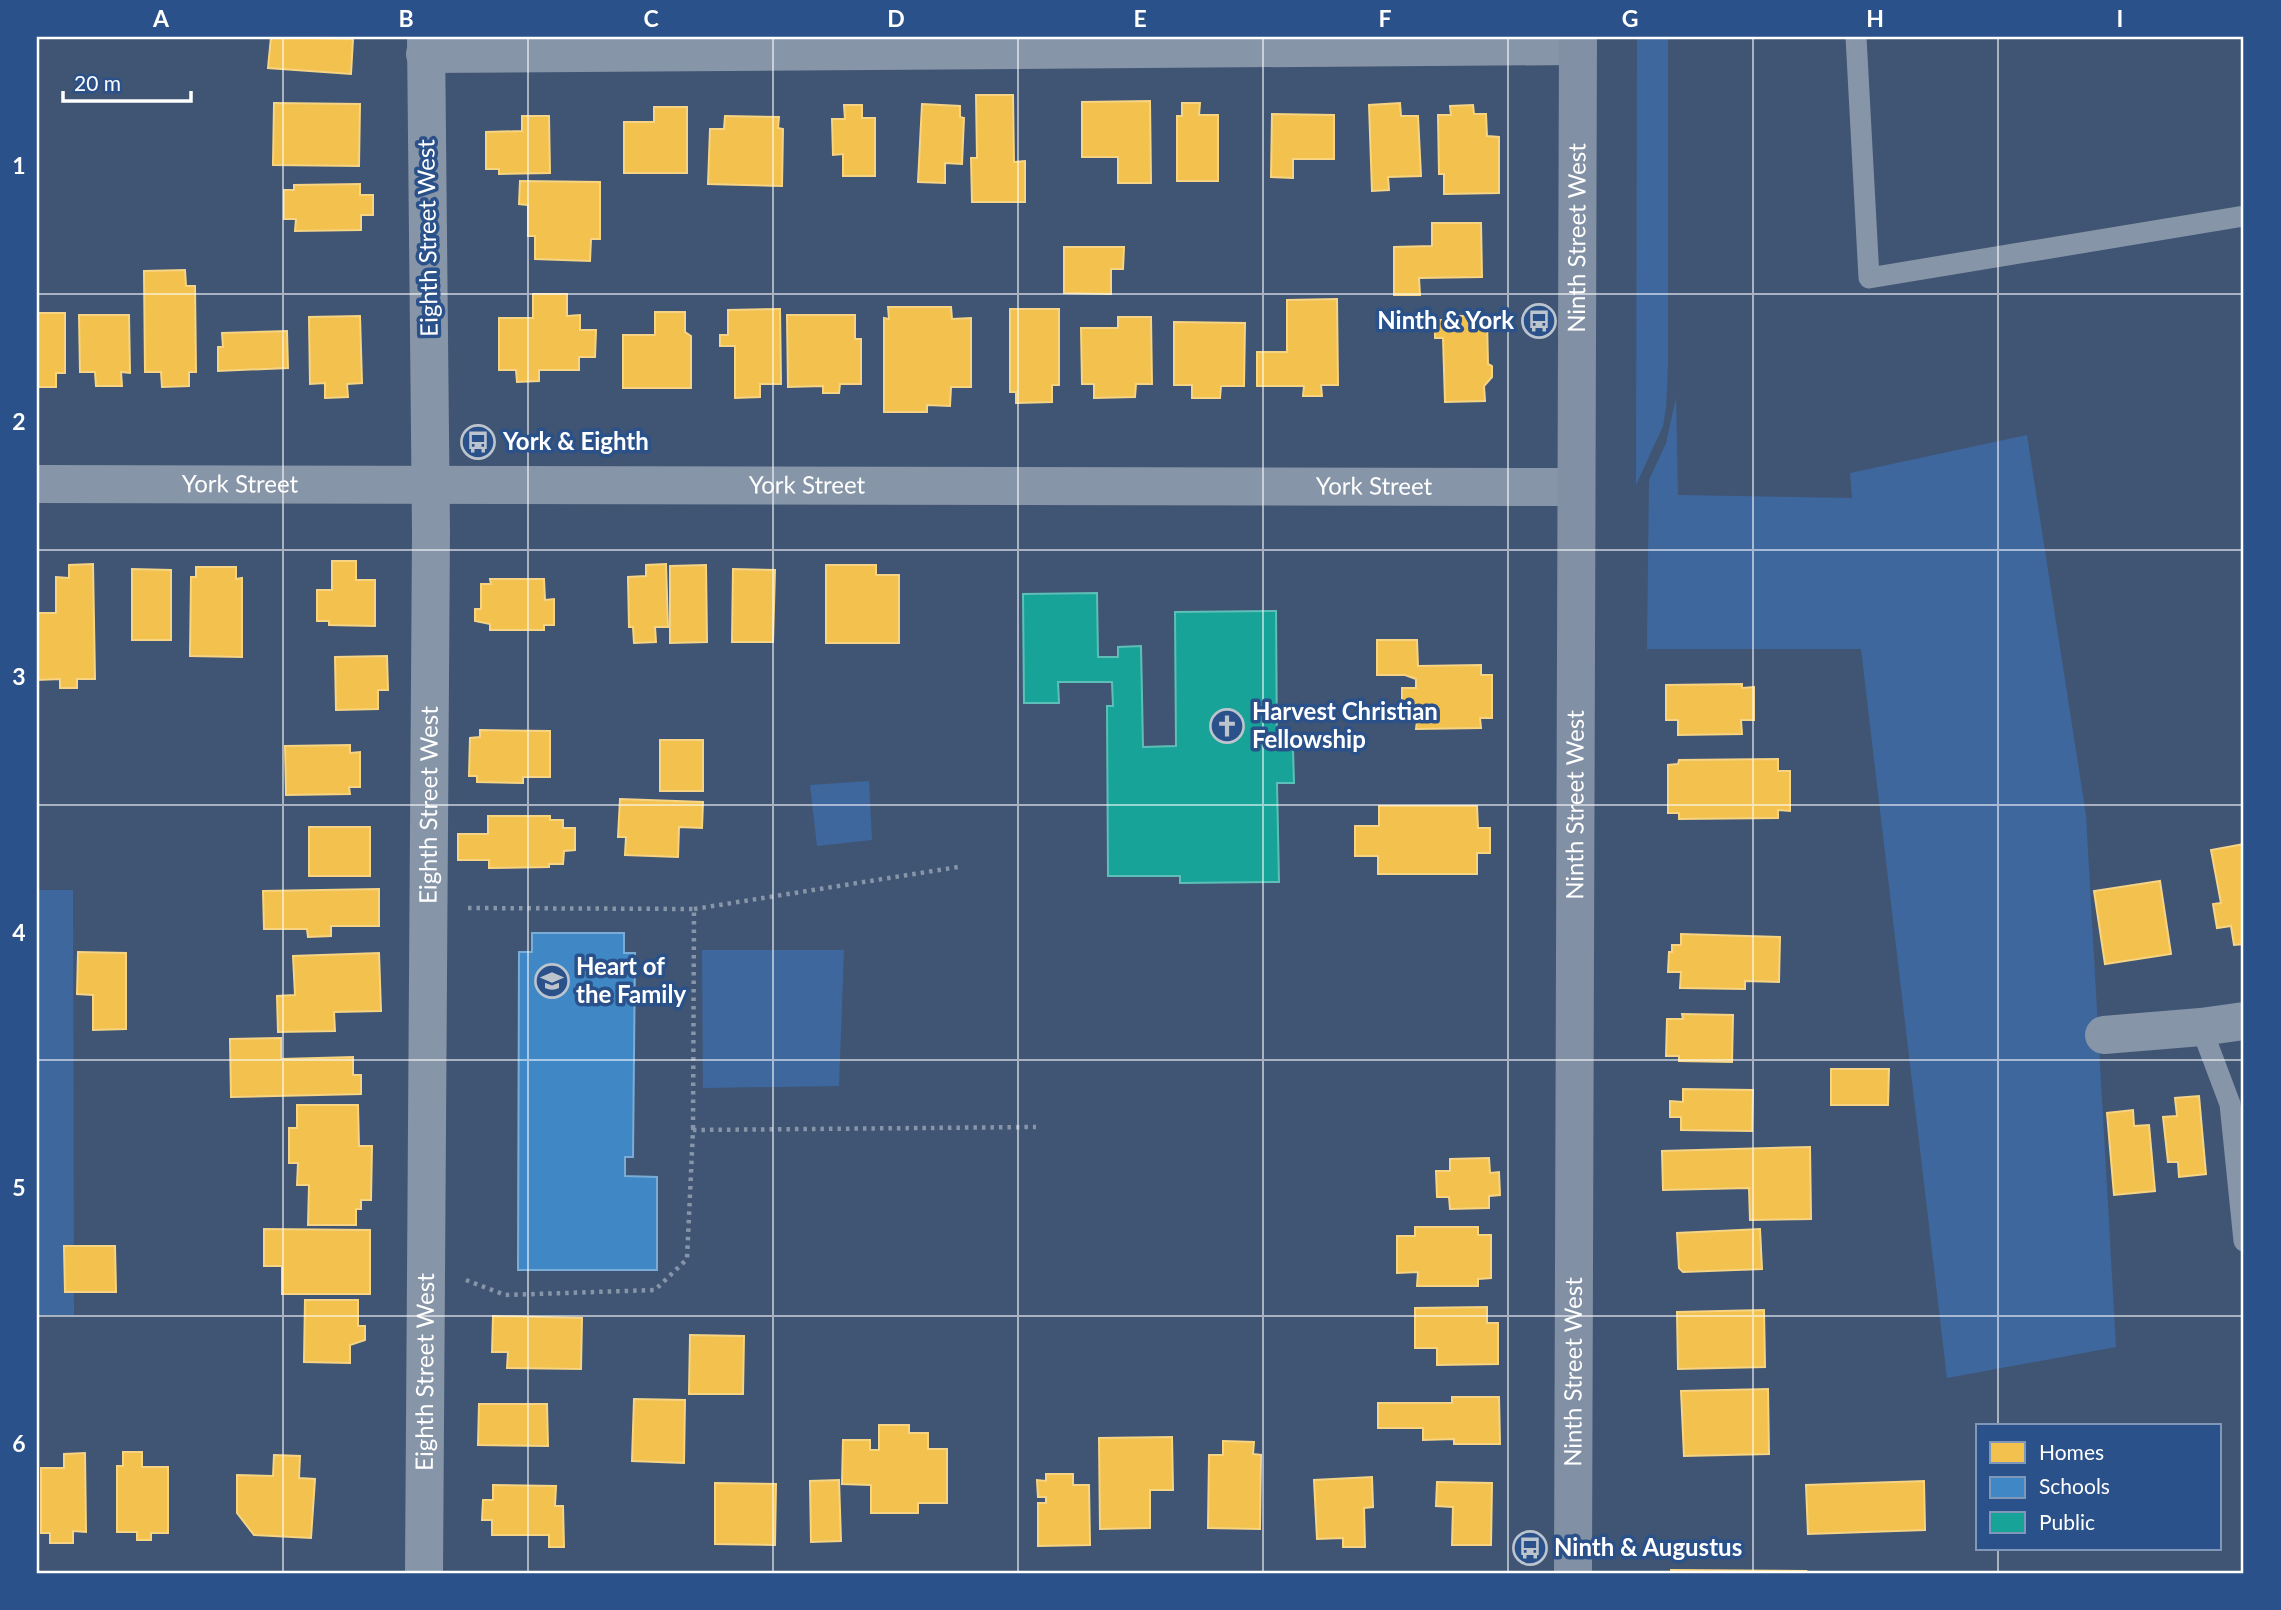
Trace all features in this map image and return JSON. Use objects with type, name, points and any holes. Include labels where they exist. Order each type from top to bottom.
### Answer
[{"type":"main road","name":"Ninth Street West","points":[[1573,1573],[1578,41]]},
{"type":"street","points":[[426,46],[1578,41]]},
{"type":"street","name":"Eighth Street West","points":[[424,1573],[430,486],[426,46]]},
{"type":"street","name":"York Street","points":[[37,484],[1576,487]]},
{"type":"street","points":[[2104,1035],[2244,1021]]},
{"type":"lane","points":[[1856,37],[1869,278],[2244,216]]},
{"type":"lane","points":[[2201,1027],[2230,1104],[2244,1241]]},
{"type":"path","points":[[428,908],[694,909],[958,867]]},
{"type":"path","points":[[426,1276],[449,1273],[506,1295],[655,1290],[687,1259],[692,1130],[694,909]]},
{"type":"path","points":[[692,1130],[1036,1127]]},
{"type":"shaded area","points":[[1637,37],[1668,37],[1668,365],[1663,426],[1636,485]]},
{"type":"shaded area","points":[[1676,398],[1678,495],[1852,498],[1850,473],[2027,435],[2086,815],[2116,1347],[1947,1378],[1861,649],[1647,649],[1649,480],[1666,443]]},
{"type":"shaded area","points":[[869,781],[872,840],[817,846],[810,785]]},
{"type":"shaded area","points":[[37,890],[73,890],[74,1315],[37,1315]]},
{"type":"shaded area","points":[[702,950],[844,950],[839,1086],[703,1088]]},
{"type":"building: Homes","points":[[271,37],[353,39],[351,74],[268,68]]},
{"type":"building: Homes","points":[[976,95],[1013,95],[1014,162],[1025,161],[1025,202],[972,202],[971,158],[977,158]]},
{"type":"building: Homes","points":[[1150,101],[1151,183],[1118,183],[1118,157],[1082,157],[1082,102]]},
{"type":"building: Homes","points":[[274,103],[360,104],[359,166],[273,165]]},
{"type":"building: Homes","points":[[1182,103],[1200,103],[1199,115],[1218,115],[1218,181],[1177,181],[1177,116],[1182,116]]},
{"type":"building: Homes","points":[[1400,103],[1401,116],[1418,116],[1421,176],[1388,177],[1389,190],[1372,191],[1369,105]]},
{"type":"building: Homes","points":[[922,104],[960,106],[960,117],[964,118],[962,164],[945,163],[945,183],[918,182]]},
{"type":"building: Homes","points":[[844,105],[862,105],[862,118],[875,118],[875,176],[843,176],[843,154],[833,155],[832,119],[845,119]]},
{"type":"building: Homes","points":[[1473,105],[1474,114],[1486,114],[1487,136],[1499,137],[1499,193],[1444,194],[1444,174],[1439,174],[1438,115],[1451,115],[1450,106]]},
{"type":"building: Homes","points":[[654,107],[687,107],[687,173],[624,173],[624,122],[654,122]]},
{"type":"building: Homes","points":[[1272,114],[1334,115],[1334,159],[1293,159],[1293,178],[1271,177]]},
{"type":"building: Homes","points":[[522,116],[549,116],[550,173],[499,174],[499,169],[486,169],[486,132],[522,131]]},
{"type":"building: Homes","points":[[725,116],[779,117],[778,128],[783,129],[782,186],[708,184],[710,129],[724,129]]},
{"type":"building: Homes","points":[[520,181],[600,182],[600,239],[591,239],[590,261],[535,259],[535,236],[528,236],[528,205],[519,204]]},
{"type":"building: Homes","points":[[360,184],[360,195],[373,195],[373,215],[361,215],[361,230],[295,231],[296,219],[284,219],[284,190],[294,190],[294,185]]},
{"type":"building: Homes","points":[[1432,223],[1481,223],[1482,277],[1419,278],[1420,295],[1394,295],[1394,247],[1432,246]]},
{"type":"building: Homes","points":[[1064,247],[1124,247],[1123,269],[1111,269],[1111,294],[1064,293]]},
{"type":"building: Homes","points":[[185,270],[186,286],[195,286],[196,372],[189,372],[189,386],[162,387],[161,372],[145,372],[144,271]]},
{"type":"building: Homes","points":[[533,294],[567,294],[567,316],[580,315],[580,330],[596,330],[595,357],[579,357],[579,370],[539,370],[539,381],[517,382],[516,370],[499,370],[499,318],[533,318]]},
{"type":"building: Homes","points":[[1337,299],[1338,385],[1321,385],[1322,396],[1303,396],[1304,386],[1257,386],[1257,352],[1287,352],[1287,300]]},
{"type":"building: Homes","points":[[888,307],[951,307],[952,319],[971,318],[971,387],[951,387],[950,406],[927,405],[927,412],[884,412],[884,318],[889,319]]},
{"type":"building: Homes","points":[[780,309],[781,384],[760,384],[760,397],[735,398],[735,346],[720,346],[720,335],[728,335],[728,310]]},
{"type":"building: Homes","points":[[1010,309],[1059,309],[1059,385],[1052,385],[1052,402],[1016,403],[1016,392],[1010,392]]},
{"type":"building: Homes","points":[[655,312],[685,312],[685,332],[691,336],[691,388],[623,388],[623,335],[655,335]]},
{"type":"building: Homes","points":[[37,313],[65,313],[65,373],[56,373],[56,387],[37,387]]},
{"type":"building: Homes","points":[[79,315],[129,315],[130,373],[121,372],[122,386],[96,386],[95,372],[80,372]]},
{"type":"building: Homes","points":[[787,315],[855,315],[855,339],[861,339],[861,384],[840,384],[839,393],[823,393],[823,386],[788,387]]},
{"type":"building: Homes","points":[[1453,315],[1487,319],[1488,364],[1492,366],[1492,377],[1484,386],[1485,401],[1445,402],[1443,338],[1435,338],[1435,320],[1448,320]]},
{"type":"building: Homes","points":[[360,316],[362,383],[347,384],[348,397],[325,398],[325,383],[310,384],[309,317]]},
{"type":"building: Homes","points":[[1118,317],[1151,317],[1152,384],[1136,384],[1135,397],[1094,398],[1094,384],[1082,384],[1081,328],[1118,328]]},
{"type":"building: Homes","points":[[1174,322],[1245,323],[1244,386],[1221,386],[1220,398],[1192,398],[1192,385],[1174,385]]},
{"type":"building: Homes","points":[[287,331],[288,368],[218,371],[218,347],[223,347],[222,333]]},
{"type":"building: Homes","points":[[332,561],[356,561],[356,580],[375,580],[375,626],[329,625],[329,621],[317,621],[317,590],[332,590]]},
{"type":"building: Homes","points":[[93,564],[95,679],[77,679],[77,688],[60,688],[60,679],[37,680],[37,613],[56,613],[56,577],[69,578],[69,565]]},
{"type":"building: Homes","points":[[666,564],[668,627],[655,627],[656,642],[634,643],[633,627],[629,627],[628,577],[646,576],[646,565]]},
{"type":"building: Homes","points":[[706,565],[707,642],[670,643],[670,566]]},
{"type":"building: Homes","points":[[826,565],[876,565],[876,575],[899,575],[899,643],[826,643]]},
{"type":"building: Homes","points":[[196,567],[236,567],[236,579],[242,578],[242,657],[190,656],[191,577],[196,577]]},
{"type":"building: Homes","points":[[132,569],[171,570],[171,640],[132,640]]},
{"type":"building: Homes","points":[[733,569],[775,570],[773,642],[732,642]]},
{"type":"building: Homes","points":[[490,579],[544,579],[545,600],[554,599],[554,625],[544,625],[544,630],[490,630],[490,624],[475,621],[475,609],[481,609],[481,584],[491,584]]},
{"type":"building: Homes","points":[[1377,640],[1417,640],[1418,666],[1481,665],[1481,675],[1492,675],[1492,718],[1480,718],[1481,728],[1416,729],[1417,721],[1402,721],[1402,688],[1416,688],[1416,679],[1405,675],[1377,675]]},
{"type":"building: Homes","points":[[387,656],[388,690],[378,690],[378,709],[336,710],[335,657]]},
{"type":"building: Homes","points":[[1742,684],[1742,688],[1754,687],[1754,720],[1741,720],[1742,734],[1678,735],[1678,720],[1666,720],[1666,685]]},
{"type":"building: Homes","points":[[480,730],[550,731],[550,777],[523,777],[523,783],[477,782],[477,776],[469,776],[470,738],[480,737]]},
{"type":"building: Homes","points":[[660,740],[703,740],[703,791],[660,791]]},
{"type":"building: Homes","points":[[350,745],[350,753],[360,752],[360,787],[349,787],[350,794],[286,795],[285,746]]},
{"type":"building: Homes","points":[[1778,759],[1778,771],[1790,771],[1790,811],[1778,810],[1778,818],[1679,819],[1679,813],[1668,813],[1668,765],[1678,764],[1679,760]]},
{"type":"building: Homes","points":[[620,799],[703,802],[702,828],[679,827],[678,857],[625,855],[626,837],[618,837]]},
{"type":"building: Homes","points":[[1379,806],[1477,806],[1478,828],[1490,828],[1490,853],[1477,853],[1477,874],[1378,874],[1378,856],[1355,856],[1355,826],[1379,826]]},
{"type":"building: Homes","points":[[488,816],[550,816],[550,820],[563,820],[563,828],[575,828],[575,850],[564,851],[563,864],[549,864],[549,867],[489,868],[489,860],[458,860],[458,834],[488,834]]},
{"type":"building: Homes","points":[[309,827],[370,827],[370,876],[309,876]]},
{"type":"building: Homes","points":[[2244,844],[2244,944],[2234,945],[2231,926],[2217,928],[2213,904],[2221,903],[2211,850]]},
{"type":"building: Homes","points":[[2160,881],[2171,954],[2105,964],[2094,891]]},
{"type":"building: Homes","points":[[379,889],[379,926],[331,926],[331,936],[308,937],[307,929],[264,929],[263,891]]},
{"type":"building: Homes","points":[[1681,934],[1780,937],[1779,982],[1745,981],[1745,989],[1680,988],[1681,972],[1668,972],[1669,952],[1672,952],[1672,945],[1681,945]]},
{"type":"building: Homes","points":[[78,952],[126,953],[126,1029],[93,1030],[93,995],[77,994]]},
{"type":"building: Homes","points":[[379,953],[381,1011],[334,1012],[335,1031],[278,1032],[277,996],[295,995],[293,956]]},
{"type":"building: Homes","points":[[1682,1014],[1733,1015],[1732,1062],[1679,1061],[1679,1056],[1666,1056],[1667,1019],[1683,1019]]},
{"type":"building: Homes","points":[[281,1038],[281,1059],[353,1057],[353,1075],[361,1075],[361,1094],[231,1097],[230,1039]]},
{"type":"building: Homes","points":[[1831,1069],[1889,1069],[1888,1105],[1831,1105]]},
{"type":"building: Homes","points":[[1683,1089],[1753,1090],[1752,1131],[1681,1130],[1681,1117],[1670,1117],[1670,1101],[1683,1102]]},
{"type":"building: Homes","points":[[2199,1096],[2206,1174],[2179,1177],[2178,1162],[2168,1162],[2163,1117],[2177,1116],[2175,1098]]},
{"type":"building: Homes","points":[[297,1105],[358,1105],[359,1146],[372,1146],[371,1200],[361,1200],[361,1209],[356,1209],[356,1225],[308,1225],[309,1185],[297,1185],[298,1163],[289,1163],[289,1128],[297,1128]]},
{"type":"building: Homes","points":[[2133,1110],[2134,1126],[2149,1125],[2155,1191],[2114,1195],[2107,1113]]},
{"type":"building: Homes","points":[[1810,1147],[1811,1219],[1750,1220],[1749,1188],[1663,1190],[1662,1151]]},
{"type":"building: Homes","points":[[1489,1158],[1490,1173],[1499,1172],[1500,1195],[1489,1196],[1489,1208],[1450,1209],[1449,1197],[1437,1197],[1436,1171],[1450,1171],[1450,1159]]},
{"type":"building: Homes","points":[[1415,1227],[1478,1227],[1478,1235],[1491,1235],[1491,1278],[1478,1279],[1478,1286],[1417,1286],[1418,1272],[1397,1273],[1397,1236],[1415,1236]]},
{"type":"building: Homes","points":[[264,1229],[370,1230],[370,1294],[282,1294],[282,1266],[264,1266]]},
{"type":"building: Homes","points":[[1760,1229],[1762,1269],[1683,1272],[1679,1268],[1677,1233]]},
{"type":"building: Homes","points":[[64,1246],[115,1246],[116,1292],[65,1292]]},
{"type":"building: Homes","points":[[305,1300],[358,1300],[358,1326],[365,1326],[365,1340],[350,1345],[350,1363],[304,1362]]},
{"type":"building: Homes","points":[[1487,1307],[1487,1323],[1498,1323],[1498,1364],[1437,1365],[1437,1348],[1415,1348],[1415,1308]]},
{"type":"building: Homes","points":[[1764,1310],[1765,1367],[1678,1369],[1677,1312]]},
{"type":"building: Homes","points":[[493,1316],[582,1318],[581,1369],[507,1368],[508,1352],[492,1352]]},
{"type":"building: Homes","points":[[690,1335],[744,1336],[743,1394],[689,1394]]},
{"type":"building: Homes","points":[[1768,1389],[1769,1454],[1684,1456],[1681,1391]]},
{"type":"building: Homes","points":[[1452,1397],[1499,1397],[1500,1444],[1454,1444],[1454,1439],[1423,1440],[1423,1428],[1378,1428],[1378,1403],[1452,1403]]},
{"type":"building: Homes","points":[[634,1399],[685,1400],[684,1463],[632,1461]]},
{"type":"building: Homes","points":[[479,1404],[547,1404],[548,1446],[478,1445]]},
{"type":"building: Homes","points":[[879,1425],[909,1425],[909,1433],[928,1433],[928,1449],[947,1449],[947,1503],[918,1503],[918,1513],[871,1513],[871,1485],[842,1484],[843,1440],[870,1440],[870,1450],[879,1450]]},
{"type":"building: Homes","points":[[1172,1437],[1173,1490],[1150,1490],[1150,1528],[1100,1529],[1099,1438]]},
{"type":"building: Homes","points":[[1223,1441],[1254,1442],[1253,1454],[1261,1455],[1260,1529],[1208,1528],[1209,1455],[1223,1455]]},
{"type":"building: Homes","points":[[123,1452],[142,1452],[142,1467],[168,1467],[168,1533],[151,1533],[151,1540],[137,1540],[137,1532],[117,1532],[117,1466],[123,1466]]},
{"type":"building: Homes","points":[[85,1453],[86,1532],[73,1531],[73,1543],[50,1543],[50,1533],[41,1533],[41,1468],[64,1468],[64,1454]]},
{"type":"building: Homes","points":[[274,1455],[300,1456],[299,1478],[315,1479],[311,1538],[254,1535],[237,1513],[237,1475],[273,1476]]},
{"type":"building: Homes","points":[[1046,1474],[1073,1474],[1073,1485],[1089,1485],[1090,1545],[1038,1546],[1038,1503],[1046,1503],[1046,1497],[1038,1497],[1037,1480],[1046,1481]]},
{"type":"building: Homes","points":[[1372,1477],[1373,1507],[1364,1508],[1365,1547],[1343,1547],[1343,1538],[1317,1539],[1314,1480]]},
{"type":"building: Homes","points":[[839,1480],[841,1541],[811,1542],[810,1481]]},
{"type":"building: Homes","points":[[1924,1481],[1925,1530],[1808,1534],[1806,1485]]},
{"type":"building: Homes","points":[[1437,1482],[1492,1483],[1491,1545],[1452,1545],[1453,1507],[1436,1506]]},
{"type":"building: Homes","points":[[715,1483],[776,1484],[775,1545],[715,1544]]},
{"type":"building: Homes","points":[[493,1485],[556,1486],[555,1506],[563,1506],[564,1547],[549,1547],[549,1535],[492,1535],[492,1520],[482,1520],[483,1500],[493,1500]]},
{"type":"building: Homes","points":[[1671,1570],[1806,1571],[1671,1573]]},
{"type":"building: Schools","points":[[532,933],[624,933],[624,953],[635,953],[633,1157],[625,1157],[625,1176],[657,1177],[657,1270],[518,1270],[519,952],[532,952]]},
{"type":"building: Public","name":"Harvest Christian Fellowship","points":[[1097,593],[1098,657],[1118,657],[1118,647],[1141,646],[1143,747],[1176,746],[1175,612],[1276,611],[1277,749],[1293,749],[1294,783],[1277,783],[1279,882],[1180,883],[1180,876],[1108,876],[1107,706],[1113,706],[1112,682],[1058,682],[1059,703],[1024,703],[1023,594]]},
{"type":"place","name":"Ninth & York","points":[[1539,321]]},
{"type":"place","name":"York & Eighth","points":[[478,442]]},
{"type":"place","name":"Harvest Christian Fellowship","points":[[1227,726]]},
{"type":"place","name":"Heart of the Family","points":[[552,981]]},
{"type":"place","name":"Ninth & Augustus","points":[[1530,1548]]}]
